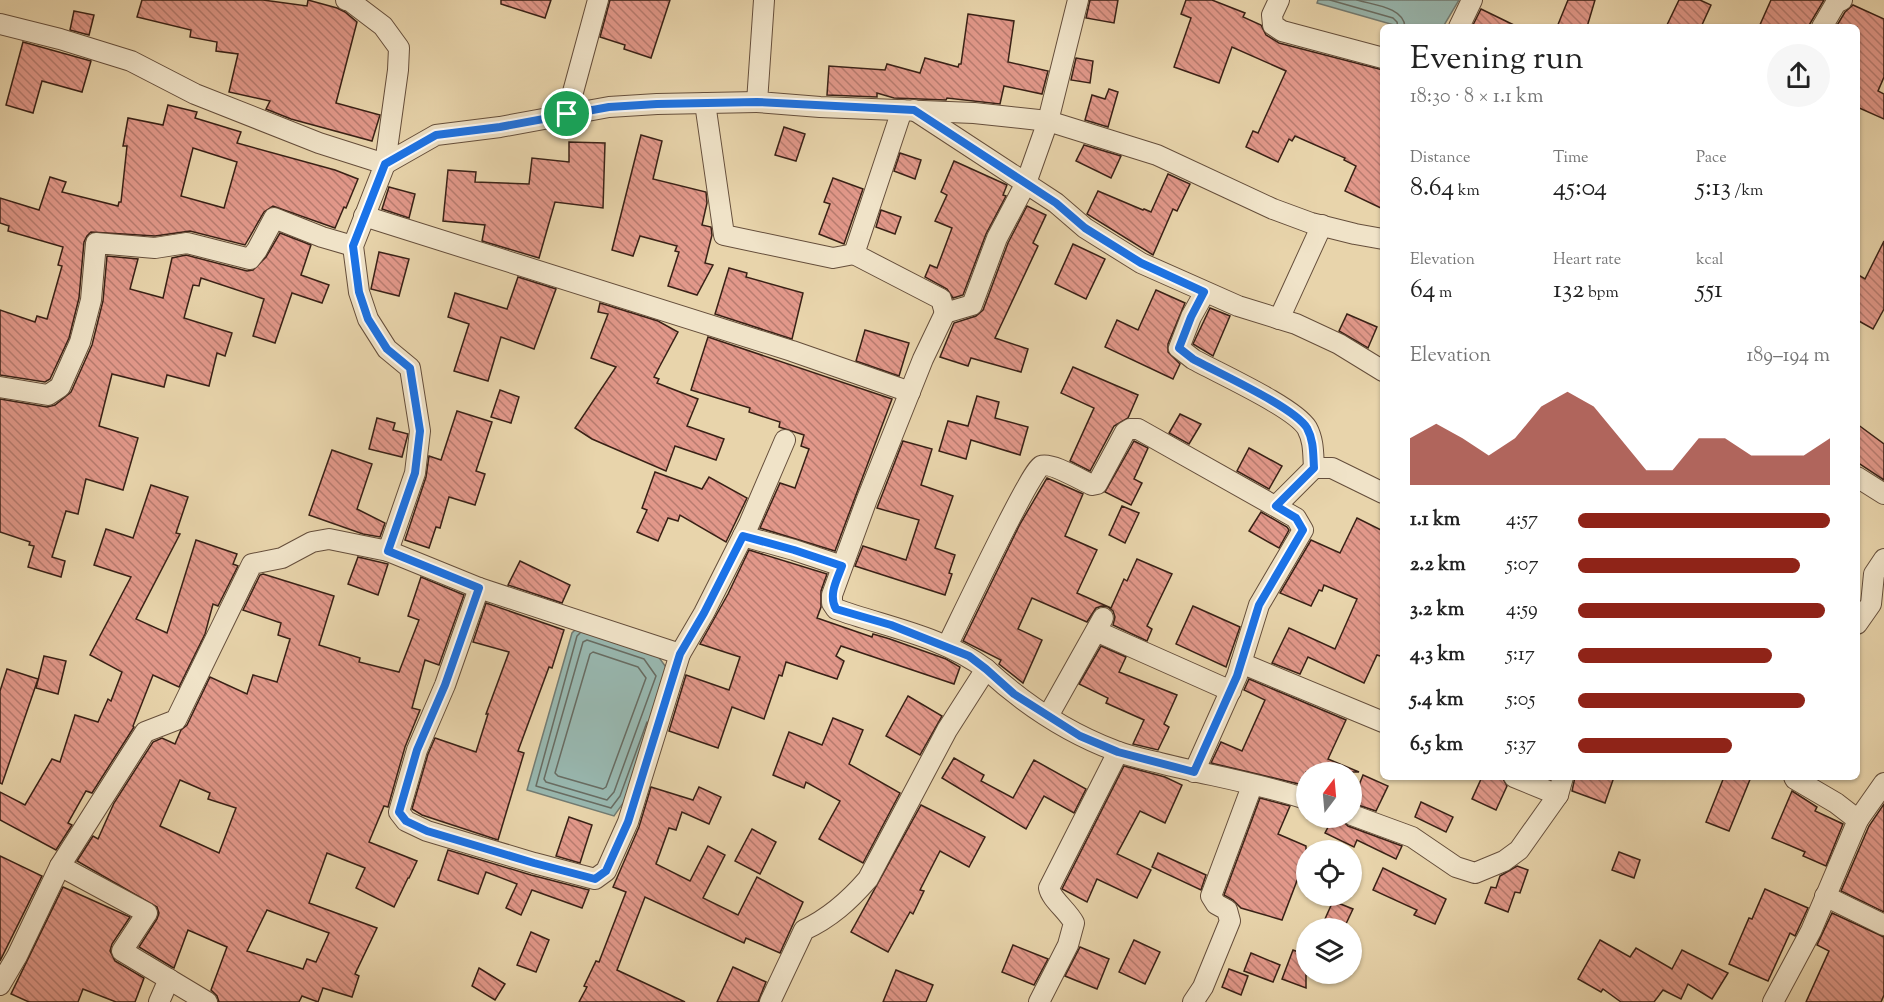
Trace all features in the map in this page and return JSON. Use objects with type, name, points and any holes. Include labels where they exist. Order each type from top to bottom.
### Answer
[{"type":"street","points":[[346,0],[383,26],[399,48],[385,164],[353,246],[359,292],[368,319],[387,349],[410,368],[420,431],[415,473],[388,551]]},
{"type":"street","points":[[567,114],[598,0]]},
{"type":"street","points":[[757,102],[764,0]]},
{"type":"street","points":[[945,313],[972,305],[997,238],[1026,183],[1048,121],[1078,0]]},
{"type":"street","points":[[1279,0],[1272,15],[1273,25],[1282,31],[1380,57]]},
{"type":"street","points":[[1460,24],[1472,0]]},
{"type":"street","points":[[1824,24],[1836,3],[1842,0]]},
{"type":"street","points":[[0,24],[60,39],[131,61],[195,94],[319,143],[385,164],[436,135],[500,127],[609,107],[757,102],[974,113],[1048,121],[1157,155],[1273,209],[1322,225],[1380,238]]},
{"type":"street","points":[[705,103],[724,235],[833,258],[854,254],[941,299],[945,313],[923,359],[842,566],[832,595],[832,603],[836,609],[891,625],[969,656],[1014,694],[1048,716],[1080,736],[1118,752],[1296,796]]},
{"type":"street","points":[[908,110],[1026,183],[1056,203],[1085,228],[1141,263],[1238,306],[1296,324],[1339,344],[1380,369]]},
{"type":"street","points":[[854,254],[908,110]]},
{"type":"street","points":[[364,216],[792,351],[910,392]]},
{"type":"street","points":[[0,387],[48,394],[60,387],[80,342],[91,300],[96,243],[155,248],[187,243],[250,259],[274,218],[322,237],[353,246]]},
{"type":"street","points":[[1279,319],[1322,225]]},
{"type":"street","points":[[1204,292],[1179,348],[1193,359],[1288,410],[1306,426],[1313,442],[1314,468]]},
{"type":"street","points":[[947,646],[1038,467],[1044,465],[1054,467],[1092,485],[1097,484],[1125,432],[1138,429],[1296,518],[1303,530],[1259,605],[1231,691],[1194,772]]},
{"type":"street","points":[[479,588],[445,685],[417,750],[399,812],[406,821],[427,831],[595,879],[602,875],[613,860],[628,822],[680,654],[704,613],[743,536],[785,440]]},
{"type":"street","points":[[1276,506],[1314,468],[1332,468],[1380,492]]},
{"type":"street","points":[[1860,479],[1884,494]]},
{"type":"street","points":[[743,536],[842,566]]},
{"type":"street","points":[[0,985],[17,956],[60,866],[145,732],[176,720],[252,564],[282,558],[312,542],[329,540],[388,551],[479,588],[680,654]]},
{"type":"street","points":[[1860,620],[1871,603],[1874,574],[1884,559]]},
{"type":"street","points":[[1048,716],[1099,624],[1231,691]]},
{"type":"street","points":[[1241,663],[1380,721]]},
{"type":"street","points":[[770,1002],[804,930],[824,921],[849,900],[868,879],[947,730],[986,669]]},
{"type":"street","points":[[1039,1002],[1068,945],[1074,923],[1064,908],[1050,895],[1049,888],[1118,752]]},
{"type":"street","points":[[1362,819],[1412,837],[1456,867],[1475,873],[1504,861],[1519,850],[1560,786],[1529,780]]},
{"type":"street","points":[[1797,780],[1836,803],[1858,820]]},
{"type":"street","points":[[1773,1002],[1811,931],[1858,820],[1884,783]]},
{"type":"street","points":[[1193,1002],[1203,987],[1230,921],[1227,910],[1216,904],[1211,896],[1252,786]]},
{"type":"street","points":[[60,866],[147,913],[122,951],[207,1002]]},
{"type":"street","points":[[1825,896],[1884,925]]},
{"type":"street","points":[[159,1002],[169,979]]},
{"type":"water","points":[[1318,0],[1459,0],[1445,24],[1390,24],[1317,3]]},
{"type":"water","points":[[581,624],[652,648],[671,674],[626,799],[614,816],[527,790],[572,633]]},
{"type":"building","points":[[142,0],[263,0],[307,6],[308,0],[345,12],[357,22],[336,103],[380,115],[372,141],[291,119],[266,109],[270,101],[229,92],[238,54],[216,51],[217,42],[190,37],[191,30],[137,17]]},
{"type":"building","points":[[501,0],[551,0],[545,18],[501,4]]},
{"type":"building","points":[[610,0],[670,0],[651,58],[624,49],[625,45],[600,37]]},
{"type":"building","points":[[1090,0],[1118,0],[1114,23],[1086,18]]},
{"type":"building","points":[[1186,0],[1212,0],[1245,13],[1243,17],[1261,25],[1266,35],[1279,43],[1380,69],[1380,208],[1345,191],[1356,166],[1344,160],[1345,158],[1295,136],[1292,141],[1289,139],[1278,162],[1246,147],[1253,131],[1258,133],[1286,71],[1232,47],[1219,83],[1174,67],[1191,18],[1181,14]]},
{"type":"building","points":[[1568,0],[1595,0],[1588,24],[1558,24]]},
{"type":"building","points":[[1679,0],[1700,0],[1711,5],[1702,24],[1667,24]]},
{"type":"building","points":[[1771,0],[1824,0],[1810,24],[1760,24]]},
{"type":"building","points":[[1853,5],[1884,19],[1884,77],[1878,91],[1884,94],[1884,119],[1860,108],[1860,24],[1838,24],[1845,12]]},
{"type":"building","points":[[1481,9],[1512,24],[1474,24]]},
{"type":"building","points":[[74,11],[94,15],[89,35],[70,30]]},
{"type":"building","points":[[968,14],[1014,21],[1008,62],[1048,71],[1042,94],[1004,86],[1000,104],[947,98],[946,100],[894,98],[877,93],[877,97],[827,95],[829,66],[885,70],[887,64],[920,73],[925,58],[958,67],[961,64]]},
{"type":"building","points":[[23,42],[91,61],[82,92],[42,81],[33,113],[6,105]]},
{"type":"building","points":[[1076,58],[1093,61],[1090,83],[1071,80]]},
{"type":"building","points":[[1109,89],[1118,92],[1108,127],[1085,120],[1092,95],[1105,99]]},
{"type":"building","points":[[168,105],[197,112],[195,118],[241,132],[237,143],[335,170],[358,179],[335,228],[273,206],[264,212],[245,245],[190,231],[155,236],[91,232],[84,242],[79,298],[69,338],[50,379],[45,382],[0,375],[0,310],[35,322],[37,316],[47,319],[62,266],[58,265],[63,247],[8,231],[9,226],[0,223],[0,198],[39,210],[50,177],[66,182],[62,192],[118,206],[121,202],[127,146],[123,146],[128,118],[163,125]],"holes":[[[193,148],[237,162],[224,208],[181,196]]]},
{"type":"building","points":[[784,127],[805,134],[796,161],[775,155]]},
{"type":"building","points":[[641,135],[662,141],[653,179],[706,192],[707,203],[702,225],[711,227],[712,235],[705,263],[713,265],[697,295],[668,286],[679,252],[675,251],[677,246],[640,236],[633,256],[612,250]]},
{"type":"building","points":[[569,142],[605,143],[603,208],[555,202],[539,258],[482,241],[485,225],[443,221],[448,170],[476,172],[475,182],[529,184],[532,158],[569,162]]},
{"type":"building","points":[[1084,145],[1121,156],[1111,178],[1076,161]]},
{"type":"building","points":[[900,153],[921,160],[915,179],[894,171]]},
{"type":"building","points":[[954,161],[1007,185],[1003,195],[1006,196],[986,234],[963,295],[953,298],[947,289],[925,277],[930,265],[937,268],[952,228],[935,221],[947,195],[941,192]]},
{"type":"building","points":[[1168,174],[1190,184],[1177,211],[1173,209],[1153,255],[1087,214],[1098,191],[1151,212]]},
{"type":"building","points":[[833,178],[863,189],[844,244],[819,234],[830,204],[824,202]]},
{"type":"building","points":[[389,187],[415,194],[409,218],[382,209]]},
{"type":"building","points":[[1027,206],[1046,215],[1033,243],[1038,246],[995,338],[1028,349],[1021,372],[971,358],[968,366],[940,357],[954,323],[976,316],[983,310],[1008,243]]},
{"type":"building","points":[[881,210],[901,217],[895,234],[876,227]]},
{"type":"building","points":[[280,233],[311,245],[301,275],[329,285],[322,303],[292,293],[275,343],[253,336],[264,299],[201,278],[199,286],[193,285],[184,318],[232,333],[225,356],[217,353],[209,386],[167,375],[164,387],[112,374],[99,426],[138,438],[123,490],[86,479],[78,514],[66,511],[52,557],[65,561],[61,577],[28,567],[34,546],[29,545],[30,542],[0,532],[0,399],[47,407],[55,405],[71,392],[92,345],[103,301],[107,256],[138,259],[130,289],[163,298],[172,258],[186,255],[247,271],[253,270],[266,257]]},
{"type":"building","points":[[1884,241],[1884,309],[1873,329],[1860,322],[1860,276],[1865,279]]},
{"type":"building","points":[[1073,244],[1105,259],[1086,299],[1055,284]]},
{"type":"building","points":[[379,252],[409,259],[399,296],[371,289]]},
{"type":"building","points":[[729,268],[747,273],[746,277],[803,293],[792,339],[715,314]]},
{"type":"building","points":[[518,277],[556,289],[534,349],[501,337],[488,381],[454,371],[469,324],[448,317],[455,293],[507,309]]},
{"type":"building","points":[[1156,290],[1185,303],[1168,344],[1168,352],[1180,364],[1173,379],[1105,347],[1117,320],[1138,330]]},
{"type":"building","points":[[600,303],[658,321],[678,332],[654,377],[659,379],[657,383],[698,399],[687,426],[724,439],[716,460],[675,446],[666,471],[592,439],[575,428],[616,367],[591,358],[608,314],[598,312]]},
{"type":"building","points":[[1210,308],[1230,316],[1213,356],[1193,344]]},
{"type":"building","points":[[1347,314],[1377,327],[1368,348],[1339,331]]},
{"type":"building","points":[[865,330],[909,343],[899,376],[856,361]]},
{"type":"building","points":[[708,337],[892,399],[835,551],[760,528],[780,483],[795,488],[809,449],[801,446],[804,435],[779,427],[780,422],[749,412],[750,408],[691,390]]},
{"type":"building","points":[[1073,367],[1138,395],[1128,418],[1114,426],[1090,471],[1070,461],[1094,408],[1061,393]]},
{"type":"building","points":[[500,390],[519,397],[511,423],[491,417]]},
{"type":"building","points":[[977,396],[999,402],[995,418],[1028,427],[1020,455],[971,440],[966,459],[939,451],[948,421],[968,426]]},
{"type":"building","points":[[457,411],[492,422],[476,471],[485,474],[475,505],[449,497],[440,528],[436,527],[429,548],[405,540],[426,477],[429,456],[441,460]]},
{"type":"building","points":[[1180,414],[1201,424],[1189,444],[1169,433]]},
{"type":"building","points":[[377,418],[395,423],[393,430],[408,434],[402,457],[369,449]]},
{"type":"building","points":[[1860,426],[1884,444],[1884,480],[1860,464]]},
{"type":"building","points":[[903,441],[932,449],[921,485],[953,496],[935,548],[955,555],[945,595],[855,566],[863,546],[906,560],[919,520],[877,508]]},
{"type":"building","points":[[1134,441],[1148,448],[1134,479],[1142,483],[1131,505],[1105,492]]},
{"type":"building","points":[[1249,448],[1282,466],[1269,489],[1237,471]]},
{"type":"building","points":[[332,450],[372,464],[357,509],[385,523],[380,537],[363,534],[309,515]]},
{"type":"building","points":[[655,472],[702,489],[709,477],[747,498],[726,542],[680,515],[678,521],[668,518],[658,541],[637,532],[647,510],[642,508]]},
{"type":"building","points":[[1047,478],[1083,494],[1065,536],[1097,550],[1077,593],[1111,608],[1124,579],[1127,581],[1137,559],[1172,574],[1147,626],[1152,629],[1147,641],[1113,625],[1115,617],[1113,611],[1108,607],[1096,608],[1087,622],[1032,598],[1018,629],[1042,640],[1023,683],[999,664],[1001,660],[963,641],[1020,524]]},
{"type":"building","points":[[151,485],[188,497],[176,533],[180,534],[136,619],[167,633],[196,540],[237,554],[233,564],[238,566],[218,606],[213,604],[205,634],[179,687],[153,675],[134,727],[92,793],[86,791],[68,823],[72,825],[56,850],[0,820],[0,792],[25,805],[52,759],[60,762],[75,715],[98,722],[108,699],[111,701],[122,672],[90,655],[131,577],[94,565],[106,529],[133,538]]},
{"type":"building","points":[[1122,506],[1139,513],[1125,543],[1109,535]]},
{"type":"building","points":[[1261,512],[1289,530],[1279,548],[1249,531]]},
{"type":"building","points":[[1357,518],[1380,530],[1380,656],[1377,655],[1364,683],[1308,657],[1300,674],[1272,663],[1289,628],[1335,649],[1357,599],[1324,585],[1311,606],[1280,593],[1311,540],[1340,553]]},
{"type":"building","points":[[749,550],[827,574],[821,591],[821,607],[817,618],[872,637],[873,634],[890,639],[946,659],[960,667],[954,684],[841,646],[836,656],[844,661],[837,679],[786,662],[782,676],[779,675],[764,719],[732,707],[718,748],[669,731],[686,675],[729,690],[740,657],[700,644]]},
{"type":"building","points":[[358,557],[388,564],[378,595],[348,584]]},
{"type":"building","points":[[520,561],[570,585],[562,603],[508,585]]},
{"type":"building","points":[[260,575],[334,596],[319,645],[360,658],[359,662],[399,672],[419,620],[408,616],[421,577],[464,595],[439,665],[425,660],[412,708],[420,710],[405,747],[388,807],[384,806],[369,842],[417,861],[409,878],[394,907],[356,888],[365,868],[327,853],[309,903],[377,928],[355,974],[359,976],[352,997],[323,988],[318,1002],[302,996],[299,1002],[219,1002],[211,990],[227,947],[188,930],[174,968],[172,967],[139,947],[157,919],[159,913],[157,907],[77,861],[93,836],[98,839],[114,803],[153,742],[162,738],[175,744],[181,730],[187,725],[210,677],[247,694],[253,675],[277,682],[290,639],[278,635],[281,623],[243,610]],"holes":[[[180,780],[210,793],[208,799],[236,808],[219,853],[160,826]],[[267,910],[329,933],[316,962],[307,959],[303,969],[247,951]]]},
{"type":"building","points":[[486,603],[564,630],[552,668],[549,667],[518,751],[524,753],[498,840],[422,815],[412,809],[435,738],[476,752],[488,714],[486,714],[509,652],[473,642]]},
{"type":"building","points":[[1193,606],[1240,627],[1226,667],[1176,644]]},
{"type":"building","points":[[1101,646],[1126,657],[1119,672],[1177,695],[1164,724],[1169,727],[1158,750],[1133,744],[1144,720],[1106,703],[1108,698],[1079,684]]},
{"type":"building","points":[[44,656],[66,661],[58,694],[36,688]]},
{"type":"building","points":[[7,669],[38,679],[2,784],[0,783],[0,691]]},
{"type":"building","points":[[1249,679],[1346,720],[1328,759],[1335,762],[1296,762],[1296,783],[1211,763],[1221,742],[1242,751],[1265,700],[1244,690]]},
{"type":"building","points":[[908,696],[942,716],[920,755],[886,736]]},
{"type":"building","points":[[833,718],[863,730],[849,764],[900,793],[863,863],[819,839],[840,801],[806,782],[804,788],[773,775],[789,732],[822,745]]},
{"type":"building","points":[[954,758],[984,775],[981,781],[1013,798],[1034,760],[1086,789],[1074,813],[1044,796],[1026,829],[942,778]]},
{"type":"building","points":[[1124,766],[1165,777],[1182,785],[1165,823],[1140,811],[1117,854],[1151,870],[1137,898],[1097,879],[1087,902],[1062,889]]},
{"type":"building","points":[[1363,775],[1388,786],[1376,811],[1362,806]]},
{"type":"building","points":[[1481,780],[1504,780],[1507,786],[1496,810],[1472,799]]},
{"type":"building","points":[[1574,780],[1613,780],[1605,803],[1572,791]]},
{"type":"building","points":[[1723,780],[1750,780],[1729,831],[1706,822]]},
{"type":"building","points":[[651,787],[693,800],[699,787],[721,797],[709,824],[682,812],[676,830],[669,828],[656,864],[690,881],[708,846],[725,855],[703,898],[738,915],[757,877],[803,902],[780,953],[746,938],[744,943],[645,897],[617,970],[685,1002],[579,1002],[596,961],[599,962],[626,892],[613,887],[639,827]]},
{"type":"building","points":[[1792,791],[1817,807],[1815,811],[1843,824],[1826,866],[1803,856],[1805,852],[1772,838]]},
{"type":"building","points":[[1260,798],[1290,806],[1278,834],[1296,842],[1296,883],[1282,920],[1241,908],[1224,895]]},
{"type":"building","points":[[1421,802],[1453,817],[1446,832],[1415,817]]},
{"type":"building","points":[[1884,804],[1884,912],[1841,891],[1869,826]]},
{"type":"building","points":[[921,805],[985,837],[969,867],[940,851],[920,890],[924,891],[913,914],[910,912],[888,952],[851,932]]},
{"type":"building","points":[[569,817],[592,825],[580,863],[556,856]]},
{"type":"building","points":[[1328,828],[1353,828],[1402,846],[1396,859],[1362,842],[1362,840],[1340,840],[1325,833]]},
{"type":"building","points":[[752,829],[776,842],[760,874],[735,861]]},
{"type":"building","points":[[448,850],[589,890],[582,908],[532,890],[521,915],[506,908],[517,884],[486,872],[478,894],[438,880]]},
{"type":"building","points":[[1619,852],[1640,860],[1634,878],[1612,870]]},
{"type":"building","points":[[1158,853],[1206,875],[1201,890],[1152,867]]},
{"type":"building","points":[[0,856],[42,876],[0,961]]},
{"type":"building","points":[[1517,866],[1528,870],[1520,893],[1515,892],[1508,912],[1485,903],[1491,887],[1496,888],[1500,876]]},
{"type":"building","points":[[1383,868],[1446,899],[1435,924],[1414,915],[1417,910],[1373,890]]},
{"type":"building","points":[[63,887],[130,917],[112,944],[110,951],[115,961],[144,978],[135,1002],[116,1002],[83,989],[78,1002],[29,1002],[11,994]]},
{"type":"building","points":[[1765,889],[1808,908],[1795,936],[1790,933],[1768,981],[1729,964],[1749,918],[1752,919]]},
{"type":"building","points":[[1331,906],[1346,906],[1353,909],[1349,918],[1325,918]]},
{"type":"building","points":[[1832,913],[1884,937],[1884,995],[1881,1002],[1806,1002],[1829,951],[1817,945]]},
{"type":"building","points":[[531,932],[549,940],[536,972],[517,965]]},
{"type":"building","points":[[1134,940],[1160,952],[1145,984],[1119,972]]},
{"type":"building","points":[[1600,940],[1630,957],[1636,948],[1672,969],[1682,950],[1728,973],[1712,999],[1688,984],[1681,999],[1663,990],[1654,1002],[1621,1002],[1603,989],[1601,992],[1578,979]]},
{"type":"building","points":[[1013,945],[1048,959],[1034,985],[1002,972]]},
{"type":"building","points":[[1080,947],[1109,959],[1097,989],[1065,976]]},
{"type":"building","points":[[1293,950],[1296,951],[1296,984],[1306,984],[1306,988],[1282,979]]},
{"type":"building","points":[[1251,953],[1280,965],[1273,982],[1244,971]]},
{"type":"building","points":[[733,967],[766,982],[758,1002],[717,1002]]},
{"type":"building","points":[[479,968],[505,984],[495,1000],[472,986]]},
{"type":"building","points":[[1229,969],[1248,976],[1241,995],[1222,987]]},
{"type":"building","points":[[896,970],[933,985],[926,1002],[883,1002]]},
{"type":"route","points":[[757,102],[914,110],[1056,203],[1085,228],[1141,263],[1204,292],[1179,348],[1193,359],[1288,410],[1306,426],[1313,442],[1314,468],[1276,506],[1296,518],[1303,530],[1259,605],[1237,676],[1194,772],[1118,752],[1080,736],[1014,694],[969,656],[891,625],[836,609],[832,603],[832,595],[842,566],[743,536],[704,613],[680,654],[628,822],[613,860],[602,875],[595,879],[534,863],[427,831],[406,821],[399,812],[417,750],[445,685],[479,588],[388,551],[415,473],[420,431],[410,368],[387,349],[368,319],[359,292],[353,246],[385,164],[436,135],[500,127],[567,114],[609,107],[757,102]]}]
